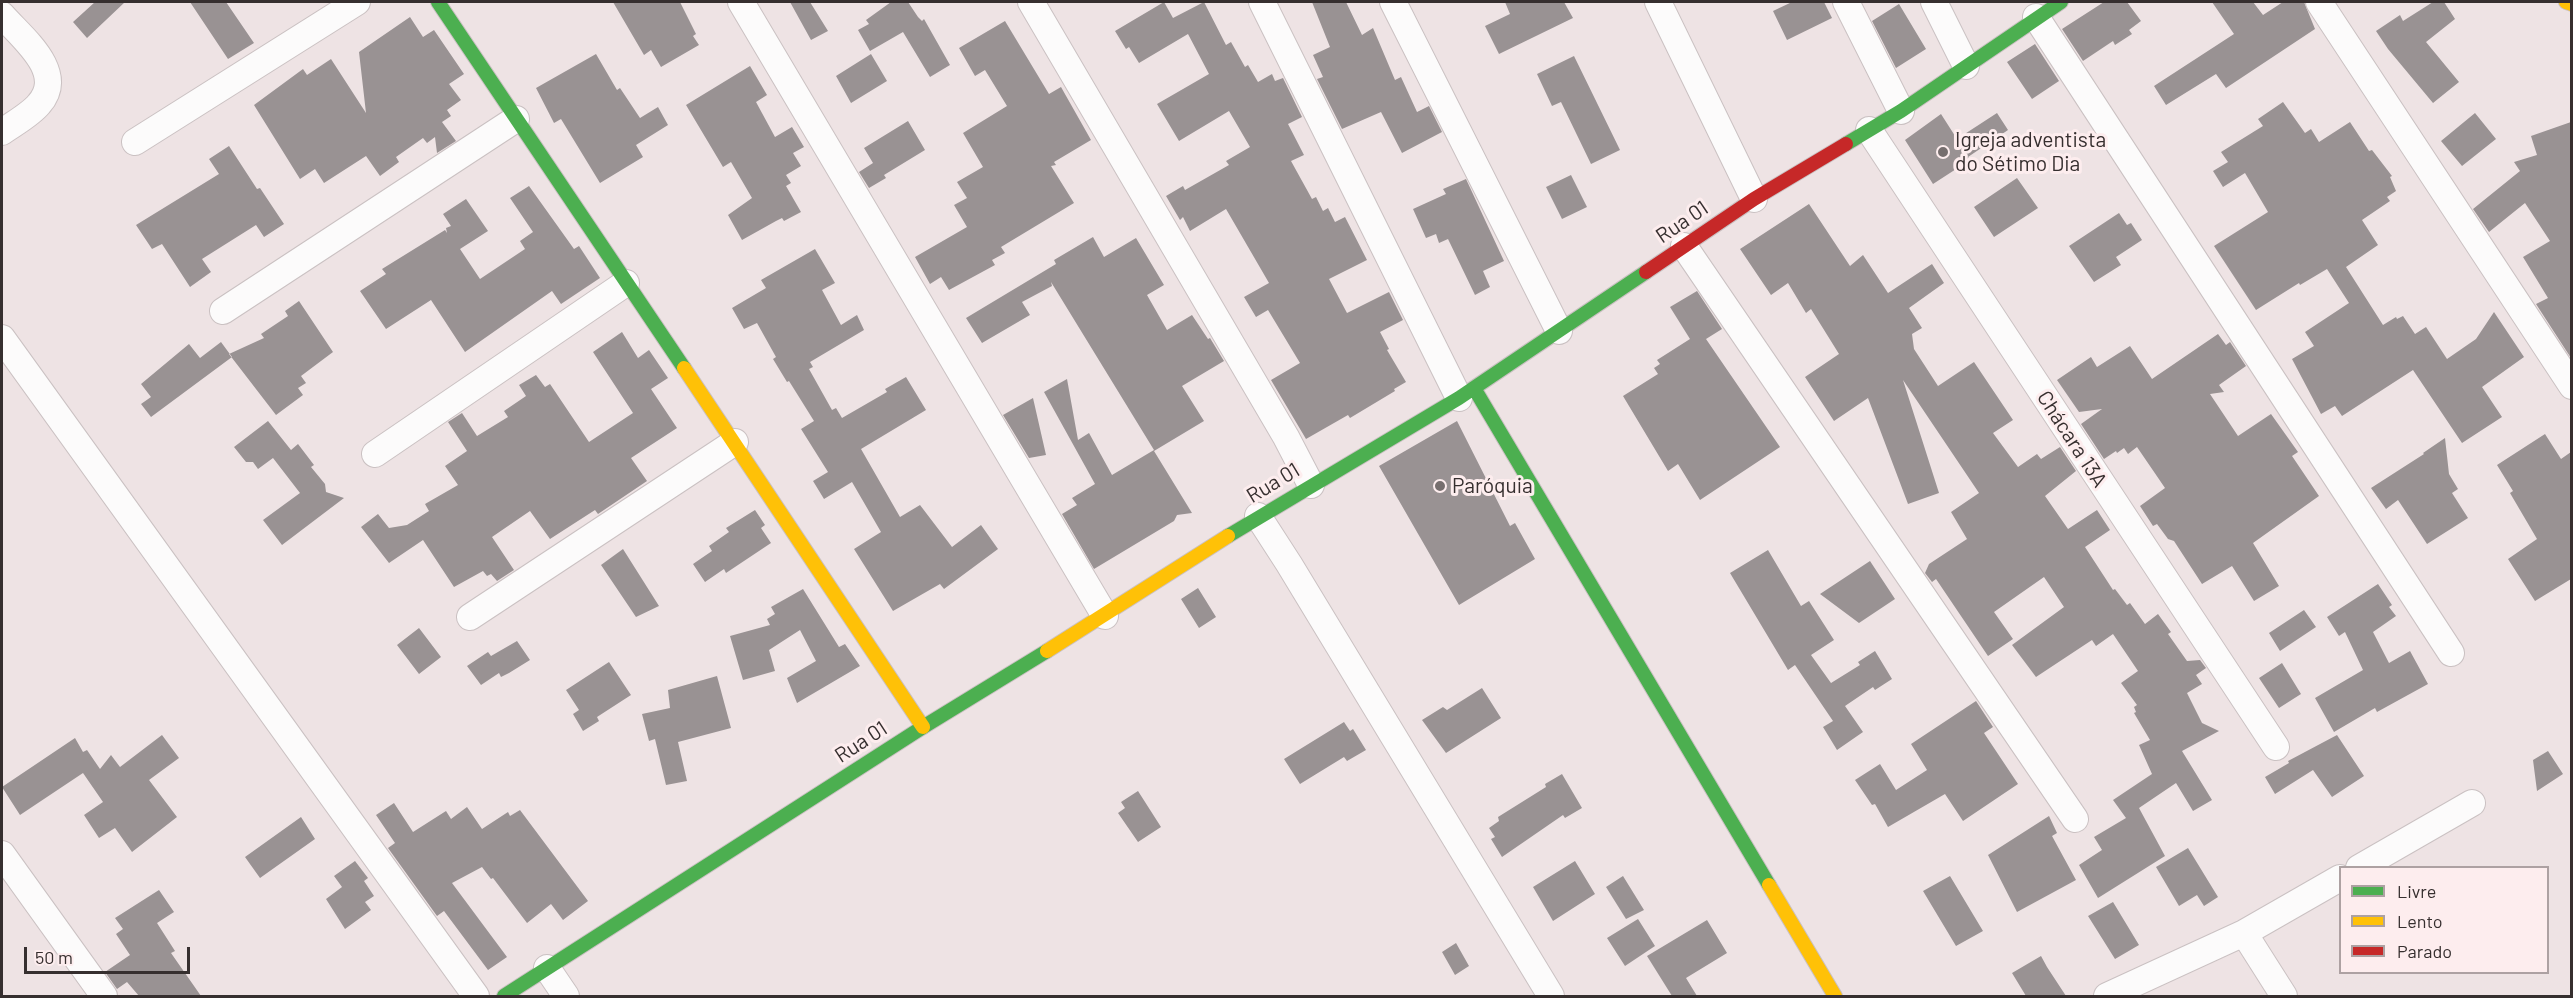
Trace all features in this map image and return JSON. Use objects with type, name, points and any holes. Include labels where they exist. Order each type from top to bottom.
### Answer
[{"type":"street","points":[[135,142],[357,2]]},
{"type":"street","points":[[438,2],[735,442],[923,727]]},
{"type":"street","points":[[741,2],[1105,616]]},
{"type":"street","points":[[1031,2],[1286,437],[1311,484]]},
{"type":"street","points":[[1262,2],[1466,393],[1835,996]]},
{"type":"street","points":[[1393,2],[1559,331]]},
{"type":"street","points":[[1658,2],[1754,199]]},
{"type":"street","points":[[1846,2],[1901,111]]},
{"type":"street","points":[[1934,2],[1966,66]]},
{"type":"street","points":[[2319,2],[2571,386]]},
{"type":"street","points":[[2566,2],[2571,4]]},
{"type":"street","points":[[2051,6],[2451,653]]},
{"type":"street","name":"Rua 01","points":[[504,996],[923,727],[1105,616],[1258,516],[1466,393],[1754,199],[1901,111],[2051,6]]},
{"type":"street","points":[[2,15],[44,62],[48,86],[39,104],[2,132]]},
{"type":"street","points":[[223,311],[516,119]]},
{"type":"street","name":"Chácara 13A","points":[[1869,130],[2276,747]]},
{"type":"street","points":[[1684,246],[2075,819]]},
{"type":"street","points":[[375,454],[626,283]]},
{"type":"street","points":[[2,338],[477,996]]},
{"type":"street","points":[[470,617],[735,442]]},
{"type":"street","points":[[1258,516],[1290,564],[1551,996]]},
{"type":"street","points":[[2361,866],[2472,803]]},
{"type":"street","points":[[2,854],[104,996]]},
{"type":"street","points":[[2107,996],[2244,933],[2339,879]]},
{"type":"street","points":[[2244,933],[2284,996]]},
{"type":"street","points":[[547,968],[566,996]]},
{"type":"building","points":[[95,2],[125,2],[87,38],[73,22]]},
{"type":"building","points":[[190,2],[226,2],[254,43],[228,59]]},
{"type":"building","points":[[613,2],[680,2],[696,34],[693,36],[699,45],[661,67],[651,50],[644,55]]},
{"type":"building","points":[[790,2],[810,2],[828,31],[811,40]]},
{"type":"building","points":[[891,2],[908,2],[918,17],[922,21],[924,19],[950,65],[930,77],[903,32],[870,51],[858,30],[869,24],[866,20]]},
{"type":"building","points":[[1164,2],[1173,18],[1204,2],[1226,45],[1231,42],[1245,67],[1248,65],[1258,82],[1272,74],[1275,81],[1283,78],[1302,117],[1288,124],[1304,155],[1291,161],[1312,199],[1316,197],[1323,211],[1328,208],[1335,222],[1345,217],[1367,260],[1329,279],[1347,313],[1389,292],[1403,320],[1380,332],[1389,349],[1387,350],[1406,382],[1350,418],[1348,415],[1306,439],[1271,380],[1300,363],[1268,310],[1256,317],[1244,297],[1269,283],[1226,209],[1190,231],[1183,217],[1180,220],[1166,196],[1183,186],[1185,190],[1229,165],[1226,161],[1250,147],[1229,111],[1179,141],[1157,104],[1209,74],[1188,34],[1139,63],[1129,47],[1126,49],[1115,31]]},
{"type":"building","points":[[1312,2],[1346,2],[1362,35],[1373,28],[1395,80],[1401,77],[1417,112],[1429,106],[1442,132],[1402,153],[1381,112],[1342,129],[1317,79],[1323,77],[1313,55],[1330,47]]},
{"type":"building","points":[[1505,2],[1564,2],[1573,18],[1499,54],[1485,26],[1510,14]]},
{"type":"building","points":[[1792,2],[1824,2],[1832,18],[1787,40],[1773,11]]},
{"type":"building","points":[[2104,2],[2127,2],[2141,21],[2129,30],[2132,34],[2115,45],[2113,41],[2083,61],[2062,29]]},
{"type":"building","points":[[2212,2],[2253,2],[2263,15],[2283,2],[2304,2],[2315,29],[2226,88],[2216,74],[2166,105],[2154,86],[2234,34]]},
{"type":"building","points":[[2433,2],[2444,2],[2455,19],[2426,42],[2459,82],[2433,103],[2376,31],[2400,15],[2403,21]]},
{"type":"building","points":[[1899,4],[1926,49],[1896,68],[1872,21]]},
{"type":"building","points":[[410,17],[423,37],[434,30],[464,74],[449,84],[461,100],[447,110],[451,116],[442,122],[456,141],[437,153],[435,137],[427,143],[423,138],[396,157],[399,162],[380,176],[366,156],[324,183],[315,169],[300,179],[254,105],[303,69],[307,75],[331,59],[366,113],[359,52]]},
{"type":"building","points":[[1005,21],[1049,94],[1061,87],[1091,140],[1054,162],[1056,165],[1051,166],[1074,203],[1001,247],[1005,253],[992,260],[995,265],[949,290],[941,277],[930,284],[915,257],[967,227],[954,205],[967,198],[957,182],[983,167],[963,133],[1007,106],[985,70],[975,76],[959,48]]},
{"type":"building","points":[[2035,44],[2059,81],[2032,99],[2007,62]]},
{"type":"building","points":[[596,54],[617,90],[620,88],[640,118],[658,107],[668,125],[636,145],[643,157],[600,183],[561,119],[554,123],[536,88]]},
{"type":"building","points":[[871,54],[887,81],[851,103],[836,76]]},
{"type":"building","points":[[1574,56],[1620,150],[1591,164],[1561,102],[1552,106],[1537,74]]},
{"type":"building","points":[[750,66],[767,95],[756,102],[775,137],[792,127],[804,147],[793,153],[801,166],[786,175],[791,183],[786,186],[801,212],[784,221],[782,218],[742,240],[728,215],[752,198],[731,162],[723,167],[686,105]]},
{"type":"building","points":[[2283,102],[2305,133],[2311,129],[2319,142],[2350,122],[2369,151],[2372,150],[2392,176],[2390,177],[2396,191],[2387,197],[2390,201],[2362,220],[2378,245],[2346,267],[2383,325],[2396,317],[2397,319],[2403,316],[2415,334],[2426,327],[2447,359],[2476,339],[2494,312],[2524,357],[2482,387],[2502,417],[2462,443],[2413,370],[2342,416],[2335,406],[2321,414],[2292,359],[2314,346],[2305,332],[2349,303],[2327,269],[2300,285],[2299,283],[2256,310],[2214,246],[2268,212],[2245,173],[2223,187],[2213,171],[2228,162],[2221,152],[2263,126],[2258,119]]},
{"type":"building","name":"Igreja adventista do Sétimo Dia","points":[[1997,113],[2008,130],[1968,157],[1970,160],[1933,184],[1905,140],[1941,114],[1957,139]]},
{"type":"building","points":[[2475,113],[2496,139],[2462,166],[2441,141]]},
{"type":"building","points":[[908,121],[925,150],[884,175],[886,178],[869,188],[859,172],[873,163],[864,148]]},
{"type":"building","points":[[2571,122],[2571,358],[2536,304],[2548,298],[2523,257],[2550,241],[2525,203],[2489,232],[2473,209],[2520,171],[2514,162],[2537,155],[2531,136]]},
{"type":"building","points":[[229,146],[257,189],[260,188],[284,224],[264,237],[256,225],[202,259],[211,272],[190,287],[162,244],[152,249],[136,225],[219,174],[209,159]]},
{"type":"building","points":[[1571,175],[1587,207],[1562,219],[1546,187]]},
{"type":"building","points":[[2017,178],[2038,208],[1994,237],[1974,207]]},
{"type":"building","points":[[1466,179],[1504,261],[1483,271],[1490,287],[1475,295],[1448,239],[1439,243],[1436,234],[1426,238],[1413,209],[1446,194],[1443,189]]},
{"type":"building","points":[[529,186],[574,249],[579,246],[600,278],[561,304],[552,291],[465,352],[431,300],[386,329],[360,291],[386,274],[382,269],[445,230],[447,233],[446,228],[451,226],[443,214],[466,199],[488,231],[460,249],[480,279],[525,249],[520,241],[533,232],[510,198]]},
{"type":"building","points":[[1809,204],[1850,266],[1863,255],[1888,293],[1932,264],[1944,283],[1909,308],[1922,328],[1912,334],[1914,349],[1938,386],[1974,362],[2013,420],[1993,433],[2018,467],[2037,454],[2041,459],[2060,447],[2076,471],[2045,496],[2068,529],[2097,510],[2110,530],[2085,547],[2113,590],[2115,589],[2127,605],[2130,603],[2145,624],[2158,614],[2171,632],[2168,634],[2187,661],[2200,660],[2206,668],[2196,675],[2202,684],[2187,693],[2202,723],[2219,731],[2182,751],[2212,800],[2193,811],[2176,783],[2139,808],[2165,856],[2098,898],[2079,865],[2102,850],[2094,837],[2126,818],[2113,800],[2152,774],[2139,745],[2150,740],[2134,713],[2136,712],[2134,707],[2137,705],[2121,683],[2138,671],[2113,634],[2096,646],[2092,640],[2036,677],[2012,645],[2064,607],[2044,577],[1994,612],[2013,639],[1988,656],[1936,579],[1932,582],[1925,573],[1929,564],[1967,539],[1951,512],[1979,493],[1903,380],[1939,493],[1908,504],[1868,398],[1834,421],[1805,377],[1839,354],[1811,309],[1806,313],[1788,283],[1771,295],[1740,249]]},
{"type":"building","points":[[2119,213],[2127,225],[2131,223],[2142,240],[2116,257],[2121,265],[2094,282],[2069,246]]},
{"type":"building","points":[[1093,237],[1104,257],[1136,238],[1164,285],[1147,295],[1167,330],[1192,315],[1224,361],[1182,386],[1204,421],[1154,451],[1192,513],[1177,515],[1174,521],[1094,569],[1062,514],[1077,505],[1072,498],[1095,484],[1044,392],[1067,379],[1078,440],[1089,433],[1112,475],[1154,450],[1051,282],[1052,286],[1022,302],[1030,315],[982,343],[966,318],[1056,264],[1054,260]]},
{"type":"building","points":[[815,249],[835,283],[822,290],[841,325],[857,315],[864,330],[810,362],[813,367],[809,369],[832,410],[836,408],[842,418],[887,392],[885,389],[906,377],[926,410],[861,449],[900,517],[920,505],[952,547],[981,525],[998,549],[944,589],[940,584],[893,611],[854,549],[881,532],[852,482],[824,499],[813,481],[828,472],[801,429],[814,421],[773,359],[776,357],[757,323],[744,329],[732,308],[766,288],[761,280]]},
{"type":"building","points":[[1697,291],[1722,329],[1706,339],[1780,447],[1700,500],[1678,464],[1668,471],[1623,396],[1658,374],[1654,368],[1660,364],[1657,360],[1690,339],[1670,307]]},
{"type":"building","points":[[299,301],[333,352],[301,376],[306,383],[298,388],[303,395],[276,415],[229,354],[264,338],[261,334],[288,316],[285,311]]},
{"type":"building","points":[[622,332],[638,358],[649,350],[668,378],[651,389],[677,428],[631,458],[647,481],[598,514],[595,510],[550,539],[530,511],[492,537],[514,570],[497,581],[491,574],[487,576],[483,571],[454,587],[423,540],[389,563],[361,527],[378,514],[389,528],[407,525],[429,511],[425,504],[458,485],[445,466],[467,451],[448,422],[462,413],[477,436],[508,417],[504,411],[526,396],[519,385],[536,375],[545,387],[550,384],[589,442],[633,413],[593,352]]},
{"type":"building","points":[[2218,334],[2226,345],[2230,342],[2246,366],[2219,385],[2224,392],[2210,394],[2238,436],[2271,414],[2298,452],[2292,456],[2319,496],[2253,543],[2279,586],[2254,601],[2232,566],[2202,584],[2174,541],[2168,539],[2157,524],[2153,526],[2140,506],[2165,488],[2137,447],[2128,454],[2124,448],[2104,459],[2081,424],[2102,409],[2079,412],[2057,380],[2091,357],[2097,367],[2130,346],[2152,379]]},
{"type":"building","points":[[221,342],[232,357],[151,417],[141,404],[151,397],[141,384],[189,344],[200,358]]},
{"type":"building","points":[[1033,398],[1046,455],[1029,458],[1003,415]]},
{"type":"building","points":[[268,421],[291,450],[298,444],[314,465],[311,467],[325,484],[326,492],[344,498],[282,545],[263,520],[300,493],[273,458],[258,469],[253,462],[246,462],[234,447]]},
{"type":"building","points":[[1457,421],[1510,526],[1515,523],[1535,559],[1459,605],[1379,466]]},
{"type":"building","points":[[2545,434],[2561,459],[2571,452],[2571,579],[2535,601],[2508,559],[2537,539],[2510,493],[2513,491],[2497,465]]},
{"type":"building","points":[[2445,438],[2449,474],[2458,489],[2452,493],[2468,518],[2427,544],[2398,500],[2386,509],[2371,488]]},
{"type":"building","points":[[755,510],[765,525],[761,528],[771,543],[726,573],[724,569],[705,582],[693,564],[712,551],[709,546],[729,532],[726,528]]},
{"type":"building","points":[[623,549],[659,606],[636,617],[601,565]]},
{"type":"building","points":[[1768,550],[1801,606],[1809,601],[1834,640],[1811,655],[1831,683],[1860,665],[1858,662],[1875,651],[1892,679],[1875,690],[1873,687],[1845,706],[1863,732],[1837,750],[1823,727],[1833,721],[1795,665],[1788,670],[1730,573]]},
{"type":"building","points":[[1870,561],[1895,599],[1859,623],[1820,594]]},
{"type":"building","points":[[2378,584],[2392,605],[2389,607],[2396,616],[2373,632],[2389,663],[2410,651],[2428,684],[2377,712],[2375,708],[2334,732],[2315,698],[2363,670],[2345,632],[2339,636],[2327,617]]},
{"type":"building","points":[[1198,588],[1216,617],[1199,628],[1181,599]]},
{"type":"building","points":[[803,589],[839,647],[845,644],[860,666],[797,703],[787,678],[816,661],[800,630],[769,650],[775,671],[743,680],[730,636],[770,625],[767,619],[775,614],[771,607]]},
{"type":"building","points":[[2304,610],[2316,627],[2280,651],[2269,633]]},
{"type":"building","points":[[419,628],[441,657],[419,674],[397,645]]},
{"type":"building","points":[[517,641],[530,660],[501,677],[499,673],[481,685],[467,666],[488,652],[491,656]]},
{"type":"building","points":[[609,662],[631,695],[597,717],[599,721],[583,731],[573,714],[579,710],[566,690]]},
{"type":"building","points":[[2282,663],[2301,694],[2279,708],[2259,678]]},
{"type":"building","points":[[717,676],[731,728],[678,742],[687,781],[666,785],[655,739],[649,741],[642,714],[670,708],[668,690]]},
{"type":"building","points":[[1482,688],[1501,718],[1446,753],[1422,720],[1443,707],[1447,710]]},
{"type":"building","points":[[1976,701],[1993,727],[1984,733],[2018,784],[1963,821],[1945,794],[1888,827],[1875,804],[1872,805],[1855,780],[1880,764],[1896,790],[1927,770],[1911,744]]},
{"type":"building","points":[[1344,722],[1350,731],[1353,729],[1366,750],[1347,761],[1344,757],[1300,784],[1284,759]]},
{"type":"building","points":[[162,735],[179,758],[149,780],[177,817],[132,852],[115,828],[99,838],[84,815],[103,802],[83,773],[20,815],[2,787],[75,738],[83,752],[87,750],[100,769],[111,755],[120,767]]},
{"type":"building","points":[[2337,735],[2364,776],[2332,797],[2313,770],[2275,794],[2265,777],[2289,763],[2288,761]]},
{"type":"building","points":[[2548,751],[2563,774],[2537,791],[2533,760]]},
{"type":"building","points":[[1562,774],[1582,808],[1565,818],[1563,815],[1502,857],[1491,839],[1495,837],[1489,828],[1499,821],[1498,817],[1546,787],[1545,784]]},
{"type":"building","points":[[1138,791],[1161,827],[1138,842],[1118,813],[1125,808],[1121,802]]},
{"type":"building","points":[[394,803],[413,832],[446,811],[451,819],[467,807],[482,829],[508,812],[510,816],[520,810],[588,901],[563,920],[551,904],[527,923],[482,867],[452,883],[507,957],[488,970],[444,911],[437,916],[388,848],[395,843],[376,815]]},
{"type":"building","points":[[2049,816],[2057,833],[2052,836],[2076,880],[2017,912],[1988,855]]},
{"type":"building","points":[[301,817],[315,839],[260,878],[245,857]]},
{"type":"building","points":[[2188,848],[2218,897],[2204,906],[2197,895],[2179,906],[2156,867]]},
{"type":"building","points":[[355,861],[368,878],[364,881],[374,896],[365,902],[371,910],[345,929],[326,899],[342,887],[334,876]]},
{"type":"building","points":[[1575,861],[1595,894],[1553,921],[1533,887]]},
{"type":"building","points":[[1623,876],[1644,910],[1626,919],[1606,887]]},
{"type":"building","points":[[1950,876],[1983,931],[1956,946],[1923,891]]},
{"type":"building","points":[[159,890],[174,912],[157,923],[175,951],[171,953],[201,996],[139,996],[127,982],[117,989],[105,972],[130,955],[116,934],[123,929],[115,918]]},
{"type":"building","points":[[2113,902],[2139,945],[2115,959],[2088,916]]},
{"type":"building","points":[[1638,919],[1655,946],[1625,966],[1607,938]]},
{"type":"building","points":[[1707,920],[1727,953],[1686,978],[1697,996],[1672,996],[1647,956]]},
{"type":"building","points":[[1456,943],[1469,966],[1455,975],[1442,952]]},
{"type":"building","points":[[2041,956],[2066,996],[2026,996],[2012,973]]},
{"type":"traffic: fast","points":[[438,2],[684,368]]},
{"type":"traffic: fast","points":[[1846,144],[1901,111],[2061,2]]},
{"type":"traffic: fast","points":[[1228,536],[1459,398],[1646,272]]},
{"type":"traffic: fast","points":[[1474,388],[1769,885]]},
{"type":"traffic: fast","points":[[504,996],[923,727],[1047,651]]},
{"type":"traffic: slow","points":[[2566,2],[2572,4]]},
{"type":"traffic: slow","points":[[684,368],[923,727]]},
{"type":"traffic: slow","points":[[1047,651],[1228,536]]},
{"type":"traffic: slow","points":[[1769,885],[1835,996]]},
{"type":"traffic: jam","points":[[1646,272],[1754,199],[1846,144]]},
{"type":"place","name":"Igreja adventista do Sétimo Dia","points":[[1943,152]]},
{"type":"place","name":"Paróquia","points":[[1440,486]]}]
